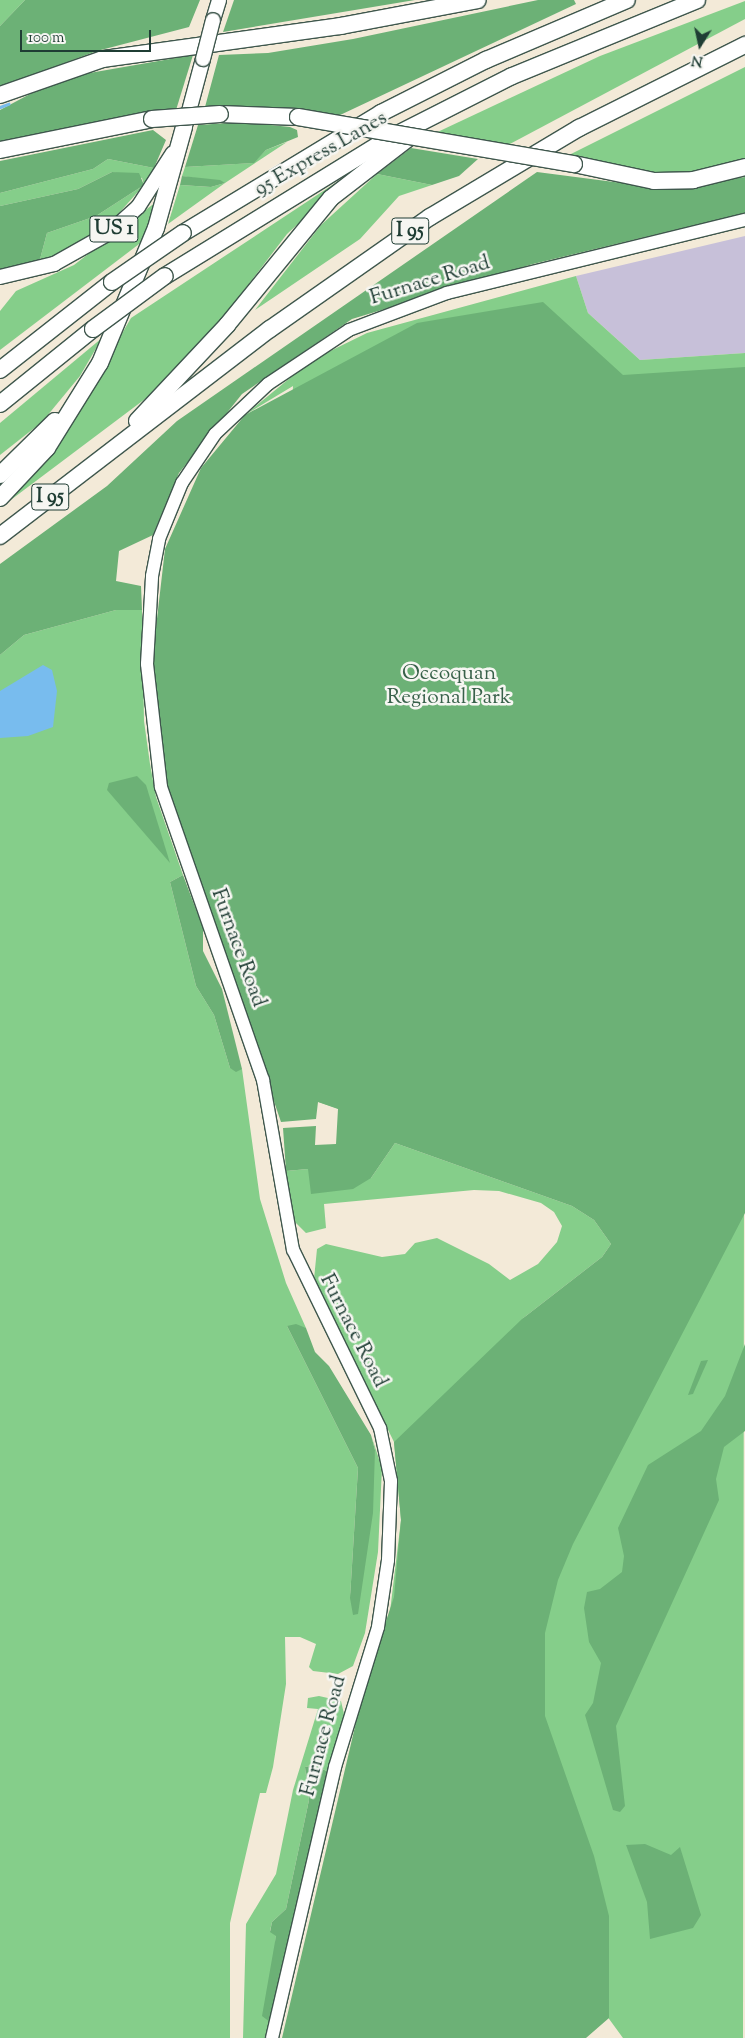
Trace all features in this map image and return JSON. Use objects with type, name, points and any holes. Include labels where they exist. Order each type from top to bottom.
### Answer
[{"type":"highway","points":[[0,95],[104,59],[341,26],[478,0]]},
{"type":"highway","points":[[0,370],[112,282],[183,233],[381,113],[486,60],[627,0]]},
{"type":"highway","name":"95 Express Lanes","points":[[0,404],[93,329],[165,276],[327,173],[466,98],[697,0]]},
{"type":"highway","name":"I 95","points":[[0,536],[337,280],[430,217],[579,128],[745,45]]},
{"type":"highway","points":[[101,458],[202,354],[331,198],[466,98]]},
{"type":"highway","points":[[0,150],[152,120],[220,114],[298,117],[574,164],[654,181],[693,180],[745,167]]},
{"type":"highway","points":[[0,498],[62,427],[108,349],[156,228],[184,127]]},
{"type":"highway","points":[[0,475],[64,411],[108,349]]},
{"type":"main road","name":"US 1","points":[[0,277],[68,257],[127,218],[160,175],[184,127],[219,0]]},
{"type":"main road","name":"Furnace Road","points":[[272,2038],[335,1766],[378,1626],[388,1560],[391,1481],[380,1428],[293,1250],[263,1080],[161,787],[147,664],[152,576],[160,539],[182,483],[215,434],[268,384],[349,330],[447,293],[745,220]]},
{"type":"shaded area","points":[[745,236],[745,353],[640,360],[588,313],[576,276]]},
{"type":"green space","points":[[0,0],[25,0],[0,26]]},
{"type":"green space","points":[[25,0],[200,0],[189,27],[97,51],[0,87],[0,26]]},
{"type":"green space","points":[[234,0],[415,0],[223,32]]},
{"type":"green space","points":[[538,0],[574,0],[576,4],[338,116],[205,107],[219,55],[268,53],[353,39]]},
{"type":"green space","points":[[745,1],[745,19],[508,145],[429,136],[600,56]]},
{"type":"green space","points":[[193,55],[176,110],[0,144],[0,110],[30,94],[78,75]]},
{"type":"green space","points":[[745,67],[745,158],[717,169],[668,175],[565,157]]},
{"type":"green space","points":[[243,122],[290,127],[297,130],[298,137],[266,150],[254,163],[185,167],[198,125]]},
{"type":"green space","points":[[153,130],[166,140],[154,168],[108,159],[93,169],[0,193],[0,161]]},
{"type":"green space","points":[[287,142],[225,183],[182,176],[185,167],[253,163],[266,150]]},
{"type":"green space","points":[[411,148],[478,159],[459,176],[432,185],[377,174]]},
{"type":"green space","points":[[108,159],[154,168],[144,185],[142,178],[112,172],[78,189],[0,206],[0,193],[93,169]]},
{"type":"green space","points":[[358,168],[287,234],[219,323],[153,393],[8,502],[56,447],[131,318]]},
{"type":"green space","points":[[112,172],[139,173],[144,185],[96,216],[47,233],[39,263],[0,272],[0,206],[78,189]]},
{"type":"green space","points":[[537,172],[668,189],[745,177],[745,213],[533,264],[352,319],[242,394],[179,473],[153,535],[119,551],[116,581],[141,586],[142,610],[116,610],[24,635],[0,655],[0,564],[107,486],[177,421]]},
{"type":"green space","points":[[377,174],[432,185],[399,196],[360,239],[255,310],[321,225]]},
{"type":"green space","points":[[182,176],[220,180],[225,183],[211,187],[180,185]]},
{"type":"green space","points":[[225,183],[168,224],[180,185],[211,187]]},
{"type":"green space","points":[[144,185],[111,222],[65,252],[39,263],[47,233],[96,216]]},
{"type":"green space","points":[[156,202],[147,238],[0,350],[0,311],[16,291],[74,265]]},
{"type":"green space","name":"Occoquan Regional Park","points":[[576,276],[588,313],[640,360],[745,353],[743,2038],[623,2038],[604,2012],[389,1620],[401,1520],[394,1442],[314,1279],[317,1249],[326,1244],[382,1257],[405,1254],[415,1243],[437,1238],[489,1264],[510,1280],[538,1264],[557,1242],[562,1226],[554,1212],[541,1203],[499,1191],[474,1190],[324,1204],[326,1228],[306,1233],[292,1219],[286,1171],[308,1169],[371,1178],[395,1143],[572,1206],[594,1220],[611,1244],[602,1257],[522,1319],[681,1226],[269,1085],[293,386],[245,415],[312,360],[367,333]]},
{"type":"green space","name":"Occoquan Regional Park","points":[[543,302],[623,375],[745,367],[745,1213],[573,1544],[558,1580],[545,1633],[545,1716],[594,1856],[609,1916],[609,2018],[586,2038],[282,2038],[365,1684],[394,1597],[401,1520],[394,1442],[522,1319],[602,1257],[611,1244],[594,1220],[572,1206],[395,1143],[371,1178],[353,1189],[311,1194],[308,1169],[286,1171],[283,1128],[316,1126],[315,1145],[336,1144],[338,1109],[318,1102],[316,1119],[281,1122],[169,793],[151,671],[165,549],[201,468],[245,415],[417,323]]},
{"type":"green space","points":[[102,338],[80,376],[42,422],[0,455],[0,423]]},
{"type":"green space","points":[[116,610],[142,610],[144,721],[150,764],[156,797],[183,875],[170,882],[196,986],[214,1015],[230,1068],[242,1069],[260,1199],[286,1283],[306,1328],[287,1326],[358,1468],[350,1598],[375,1450],[371,1435],[382,1468],[378,1552],[365,1633],[353,1666],[338,1674],[313,1671],[309,1667],[316,1644],[300,1637],[285,1637],[286,1684],[273,1767],[266,1793],[260,1793],[230,1923],[230,2038],[0,2038],[0,655],[24,635]]},
{"type":"green space","points":[[137,776],[146,785],[170,863],[107,790],[109,783]]},
{"type":"green space","points":[[183,875],[203,928],[203,951],[222,989],[242,1069],[236,1072],[230,1068],[214,1015],[196,986],[170,882]]},
{"type":"green space","points":[[296,1324],[306,1328],[315,1352],[329,1366],[371,1435],[375,1450],[373,1513],[358,1614],[353,1615],[350,1598],[358,1468],[287,1326]]},
{"type":"green space","points":[[745,1344],[745,1431],[724,1447],[716,1479],[719,1500],[616,1726],[625,1806],[620,1812],[613,1810],[585,1715],[593,1703],[601,1663],[589,1642],[584,1608],[587,1592],[600,1589],[622,1572],[624,1556],[618,1528],[648,1465],[701,1431],[725,1396]]},
{"type":"green space","points":[[708,1360],[693,1394],[688,1395],[701,1361]]},
{"type":"green space","points":[[319,1696],[341,1701],[344,1714],[328,1772],[316,1765],[305,1767],[309,1800],[286,1909],[272,1922],[270,1931],[276,1935],[270,2022],[265,2038],[243,2038],[246,1924],[276,1874],[293,1790],[318,1709],[307,1708],[308,1698]]},
{"type":"green space","points":[[316,1765],[328,1772],[270,2022],[262,2016],[276,1936],[270,1932],[272,1922],[286,1909],[309,1800],[305,1767]]},
{"type":"green space","points":[[645,1844],[671,1855],[680,1847],[701,1915],[693,1928],[650,1939],[647,1902],[626,1845]]},
{"type":"water","points":[[43,665],[52,670],[57,691],[53,727],[28,736],[0,738],[0,691]]},
{"type":"waterway","points":[[0,107],[8,104]]}]
